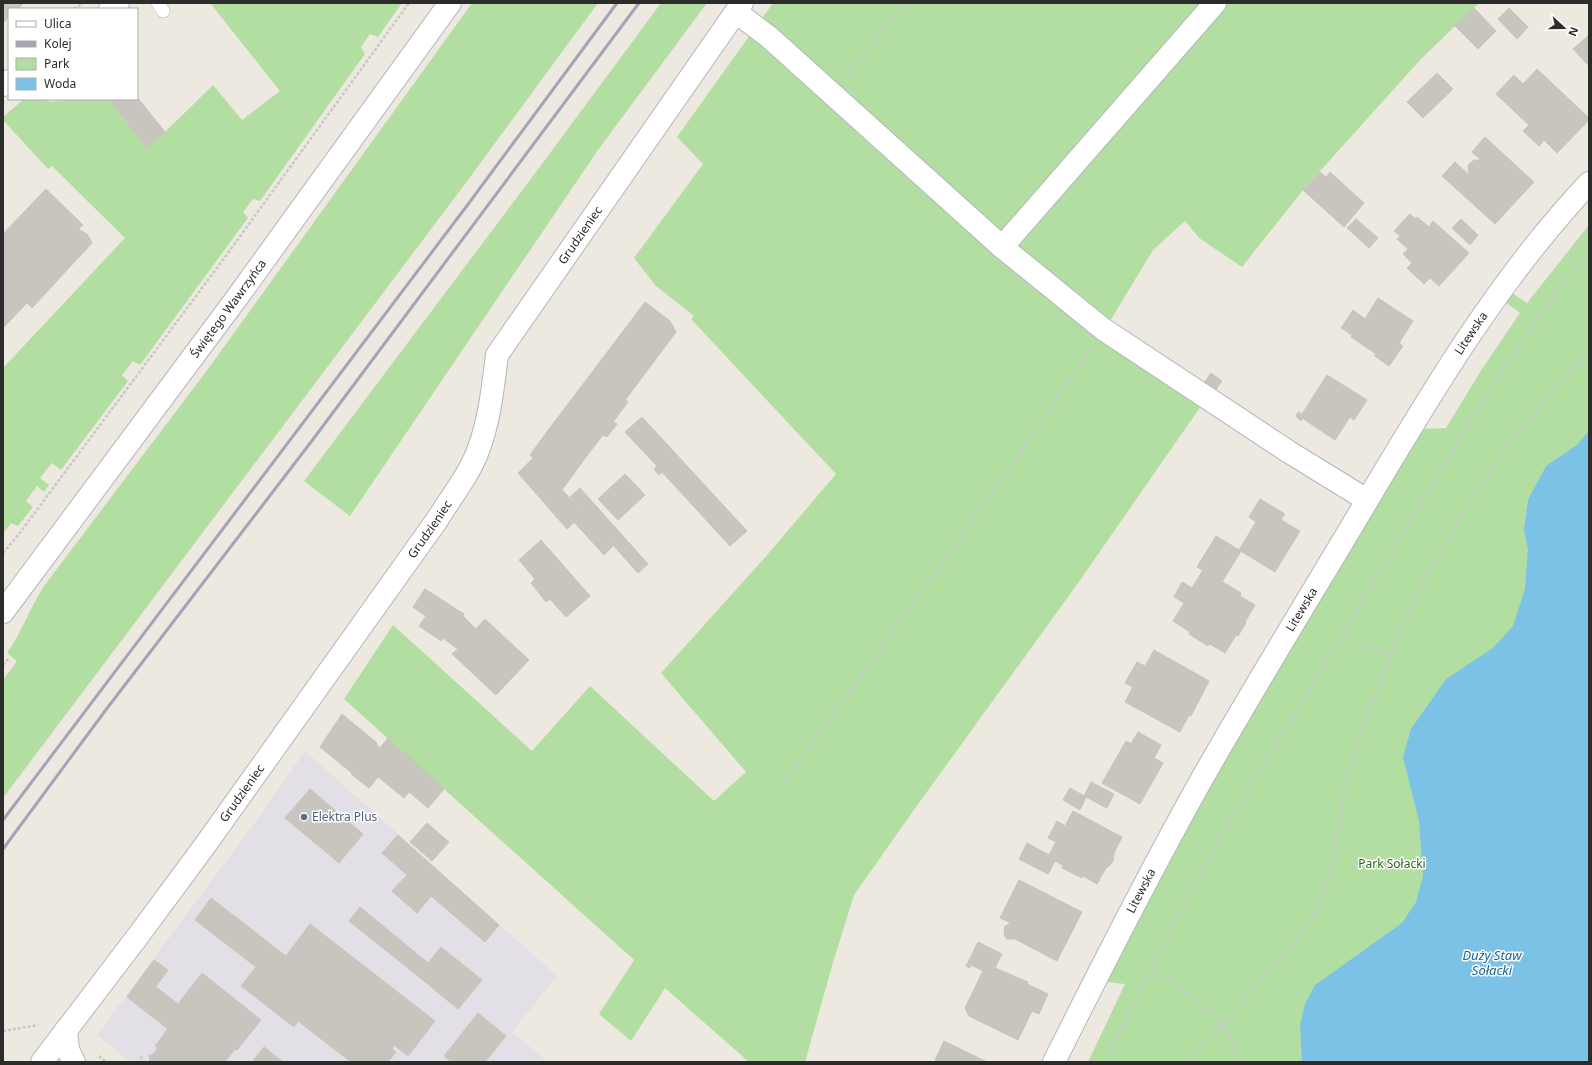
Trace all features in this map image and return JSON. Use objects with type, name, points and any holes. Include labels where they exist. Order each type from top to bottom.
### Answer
[{"type":"street","name":"Świętego Wawrzyńca","points":[[3,612],[236,299],[450,3]]},
{"type":"street","points":[[1002,247],[1215,3]]},
{"type":"street","points":[[739,8],[769,37],[1002,247],[1103,329],[1283,449],[1368,500]]},
{"type":"street","name":"Grudzieniec","points":[[42,1062],[206,844],[437,520],[479,449],[488,416],[497,355],[739,8]]},
{"type":"street","name":"Litewska","points":[[1054,1062],[1149,875],[1203,778],[1258,682],[1368,500],[1479,320],[1567,206],[1589,183]]},
{"type":"street","points":[[66,1030],[68,1050],[74,1062]]},
{"type":"path","points":[[3,552],[19,534],[228,253],[409,3]]},
{"type":"path","points":[[831,93],[906,3]]},
{"type":"path","points":[[1104,1062],[1213,852],[1343,632],[1488,392],[1560,286],[1589,252]]},
{"type":"path","points":[[784,784],[1000,483],[1103,329]]},
{"type":"path","points":[[1187,1062],[1301,936],[1321,903],[1331,873],[1343,794],[1360,738],[1390,655],[1414,599],[1466,508],[1512,440],[1535,410],[1589,352]]},
{"type":"path","points":[[1343,632],[1366,646],[1390,655]]},
{"type":"path","points":[[3,665],[8,659]]},
{"type":"path","points":[[1151,970],[1188,993],[1223,1023],[1240,1062]]},
{"type":"path","points":[[141,1056],[142,1062]]},
{"type":"shaded area","points":[[305,751],[557,976],[512,1032],[548,1062],[130,1062],[97,1035],[256,821]]},
{"type":"green space","points":[[210,3],[402,3],[378,37],[370,34],[361,47],[365,54],[260,201],[253,199],[243,212],[248,218],[140,365],[133,361],[122,375],[128,381],[61,470],[52,463],[40,478],[49,485],[44,492],[37,486],[26,501],[33,507],[18,526],[11,523],[3,534],[3,368],[125,238],[52,166],[48,169],[3,120],[3,117],[23,100],[45,100],[51,102],[65,100],[110,100],[146,147],[165,132],[213,85],[242,120],[280,91]]},
{"type":"green space","points":[[472,3],[598,3],[465,184],[3,798],[3,680],[17,661],[7,653],[39,594],[208,369]]},
{"type":"green space","points":[[661,3],[707,3],[598,150],[350,516],[304,481]]},
{"type":"green space","points":[[773,3],[1479,3],[1421,59],[1303,190],[1242,267],[1199,238],[1185,221],[1153,250],[1110,321],[1215,391],[1201,406],[1076,586],[854,895],[805,1062],[749,1062],[665,988],[631,1041],[599,1014],[634,960],[344,699],[393,625],[532,751],[590,686],[714,801],[746,772],[661,673],[768,554],[836,474],[691,319],[694,316],[656,286],[634,258],[703,164],[677,137]]},
{"type":"green space","name":"Park Sołacki","points":[[1589,225],[1589,1062],[1088,1062],[1125,984],[1106,982],[1152,892],[1201,803],[1259,703],[1423,429],[1446,428],[1482,369],[1520,313],[1505,302],[1512,293],[1527,303]]},
{"type":"water","name":"Duży Staw Sołacki","points":[[1589,431],[1589,1062],[1302,1062],[1300,1025],[1305,1004],[1315,985],[1402,923],[1416,902],[1423,876],[1419,821],[1403,757],[1411,729],[1446,679],[1493,648],[1513,626],[1525,589],[1528,549],[1524,530],[1528,500],[1546,466],[1577,445]]},
{"type":"building","points":[[3,3],[24,3],[19,8],[8,8],[8,18],[3,23]]},
{"type":"building","points":[[1474,8],[1496,31],[1478,49],[1455,26]]},
{"type":"building","points":[[1509,8],[1528,27],[1517,39],[1498,19]]},
{"type":"building","points":[[1589,35],[1589,66],[1573,49]]},
{"type":"building","points":[[1537,69],[1589,118],[1589,120],[1557,153],[1544,140],[1539,146],[1523,131],[1529,125],[1496,94],[1514,75],[1523,84]]},
{"type":"building","points":[[1437,73],[1453,89],[1423,118],[1407,102]]},
{"type":"building","points":[[138,98],[165,132],[146,147],[110,100],[138,100]]},
{"type":"building","points":[[1485,137],[1534,182],[1495,224],[1442,176],[1455,162],[1469,175],[1468,165],[1474,160],[1481,160],[1472,152]]},
{"type":"building","points":[[1320,172],[1326,177],[1330,172],[1364,203],[1344,227],[1303,190]]},
{"type":"building","points":[[46,189],[83,225],[78,229],[87,234],[92,243],[32,308],[27,303],[3,328],[3,234]]},
{"type":"building","points":[[1410,214],[1416,219],[1417,217],[1429,227],[1433,221],[1469,253],[1439,286],[1430,278],[1424,284],[1407,268],[1412,263],[1403,254],[1408,249],[1397,239],[1400,236],[1394,231]]},
{"type":"building","points":[[1356,219],[1378,238],[1369,248],[1347,228]]},
{"type":"building","points":[[1461,219],[1478,235],[1470,245],[1452,228]]},
{"type":"building","points":[[1378,298],[1413,321],[1399,343],[1403,346],[1389,366],[1375,356],[1376,354],[1351,337],[1352,335],[1341,328],[1353,310],[1365,319]]},
{"type":"building","points":[[645,302],[670,321],[676,332],[626,399],[596,367]]},
{"type":"building","points":[[596,367],[628,402],[613,422],[617,424],[607,437],[603,435],[586,457],[549,429]]},
{"type":"building","points":[[1211,373],[1222,381],[1215,391],[1204,383]]},
{"type":"building","points":[[1327,375],[1367,400],[1354,420],[1350,417],[1335,440],[1302,418],[1301,421],[1296,416],[1298,412],[1302,414]]},
{"type":"building","points":[[642,417],[747,531],[730,546],[662,472],[659,475],[654,469],[657,466],[625,432]]},
{"type":"building","points":[[549,429],[586,457],[562,490],[584,513],[567,529],[518,473],[533,458],[530,455]]},
{"type":"building","points":[[625,474],[645,495],[618,520],[598,499]]},
{"type":"building","points":[[580,488],[648,564],[638,573],[570,497]]},
{"type":"building","points":[[1260,499],[1285,514],[1281,520],[1300,531],[1275,572],[1239,550],[1256,522],[1249,517]]},
{"type":"building","points":[[584,513],[613,546],[604,555],[574,522]]},
{"type":"building","points":[[1216,536],[1241,551],[1222,582],[1197,567]]},
{"type":"building","points":[[541,540],[590,596],[566,617],[550,599],[546,602],[531,583],[535,579],[519,560]]},
{"type":"building","points":[[1203,570],[1241,593],[1240,596],[1255,605],[1238,636],[1236,635],[1225,653],[1210,644],[1208,646],[1189,634],[1190,632],[1173,621],[1184,603],[1174,597],[1182,582],[1192,588]]},
{"type":"building","points":[[425,589],[464,614],[463,616],[476,629],[485,619],[529,660],[496,695],[452,654],[458,649],[443,638],[441,641],[419,626],[426,616],[413,607]]},
{"type":"building","points":[[1154,650],[1209,681],[1191,716],[1189,715],[1180,732],[1125,702],[1133,687],[1125,683],[1137,662],[1145,666]]},
{"type":"building","points":[[342,714],[377,743],[376,744],[380,748],[388,738],[444,789],[428,808],[409,792],[404,798],[378,777],[369,788],[320,747]]},
{"type":"building","points":[[1138,732],[1161,745],[1154,758],[1163,763],[1140,804],[1102,783],[1126,741],[1131,744]]},
{"type":"building","points":[[1091,782],[1114,794],[1107,808],[1084,796]]},
{"type":"building","points":[[1070,788],[1086,797],[1080,810],[1063,800]]},
{"type":"building","points":[[310,789],[363,834],[339,863],[285,818]]},
{"type":"building","points":[[1073,811],[1122,837],[1114,853],[1113,861],[1106,868],[1097,884],[1083,876],[1082,878],[1062,868],[1063,865],[1055,861],[1048,874],[1019,859],[1027,843],[1049,855],[1056,842],[1048,838],[1057,821],[1065,826]]},
{"type":"building","points":[[427,823],[449,842],[432,861],[410,842]]},
{"type":"building","points":[[398,835],[499,925],[485,942],[431,896],[417,913],[392,891],[407,875],[382,853]]},
{"type":"building","points":[[1019,880],[1082,912],[1057,961],[1015,939],[1007,939],[1004,935],[1005,926],[1011,923],[1000,918]]},
{"type":"building","points":[[211,898],[286,956],[310,924],[435,1021],[408,1056],[394,1045],[392,1049],[396,1052],[388,1062],[351,1062],[298,1021],[294,1027],[241,986],[256,967],[195,920]]},
{"type":"building","points":[[360,907],[428,963],[418,976],[349,921]]},
{"type":"building","points":[[978,942],[1002,954],[995,968],[1028,982],[1027,984],[1048,994],[1039,1014],[1032,1011],[1018,1040],[969,1016],[965,1008],[983,971],[971,965],[970,968],[966,966]]},
{"type":"building","points":[[441,947],[482,980],[469,996],[428,963]]},
{"type":"building","points":[[154,960],[168,970],[156,986],[142,976]]},
{"type":"building","points":[[428,963],[469,996],[458,1009],[418,976]]},
{"type":"building","points":[[202,973],[261,1020],[237,1050],[235,1049],[225,1062],[210,1062],[127,997],[142,976],[178,1004]]},
{"type":"building","points":[[478,1013],[506,1036],[485,1062],[452,1062],[444,1056]]},
{"type":"building","points":[[168,1029],[209,1061],[150,1062],[149,1055],[152,1055],[158,1048],[155,1046]]},
{"type":"building","points":[[944,1041],[987,1062],[940,1062],[935,1060]]},
{"type":"building","points":[[264,1047],[283,1062],[252,1062]]},
{"type":"railway","points":[[3,820],[469,203],[617,3]]},
{"type":"railway","points":[[3,849],[105,711],[311,442],[639,3]]},
{"type":"place","name":"Elektra Plus","points":[[304,817]]}]
